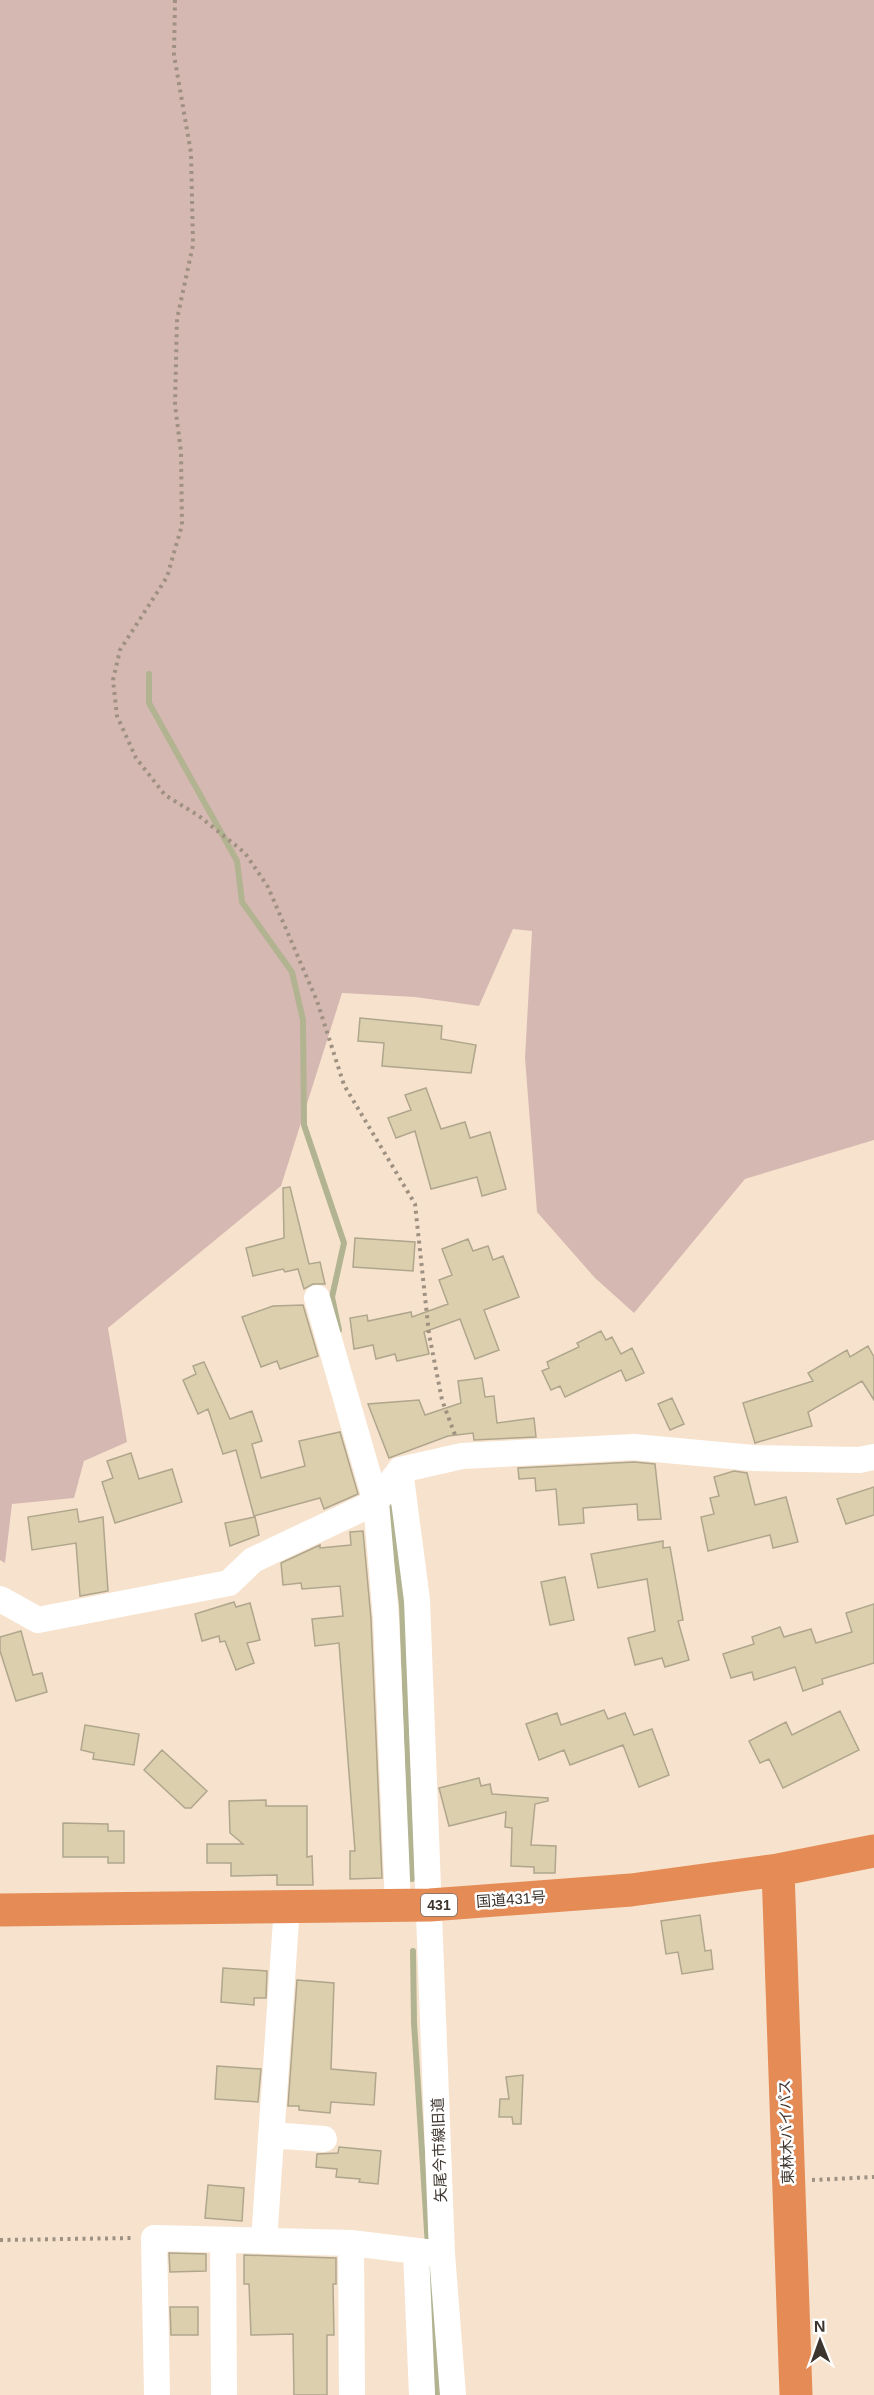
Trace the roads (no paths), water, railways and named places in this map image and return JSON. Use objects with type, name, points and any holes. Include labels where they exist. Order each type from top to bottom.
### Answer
[{"type":"highway","name":"国道431号","points":[[0,1910],[414,1905],[631,1890],[778,1870],[874,1851]]},
{"type":"highway","name":"東林木バイパス","points":[[778,1870],[796,2395]]},
{"type":"street","points":[[316,1298],[376,1502],[414,1905]]},
{"type":"street","points":[[0,1599],[38,1620],[229,1583],[253,1560],[376,1502],[400,1470],[462,1456],[634,1447],[753,1458],[860,1460],[874,1457]]},
{"type":"street","points":[[400,1470],[417,1600],[414,1905]]},
{"type":"street","name":"矢尾今市線旧道","points":[[414,1905],[453,2395]]},
{"type":"street","points":[[264,2241],[287,1906]]},
{"type":"street","points":[[271,2135],[324,2139]]},
{"type":"street","points":[[157,2395],[154,2238],[351,2243],[442,2254]]},
{"type":"street","points":[[223,2240],[224,2395]]},
{"type":"street","points":[[351,2243],[352,2395]]},
{"type":"street","points":[[417,2251],[422,2395]]},
{"type":"waterway","points":[[149,674],[149,703],[237,861],[242,902],[292,972],[303,1020],[304,1125],[344,1243],[332,1297],[339,1330]]},
{"type":"waterway","points":[[387,1501],[391,1514],[402,1605],[412,1879]]},
{"type":"waterway","points":[[413,1951],[414,2022],[428,2247]]},
{"type":"waterway","points":[[429,2266],[438,2395]]}]
